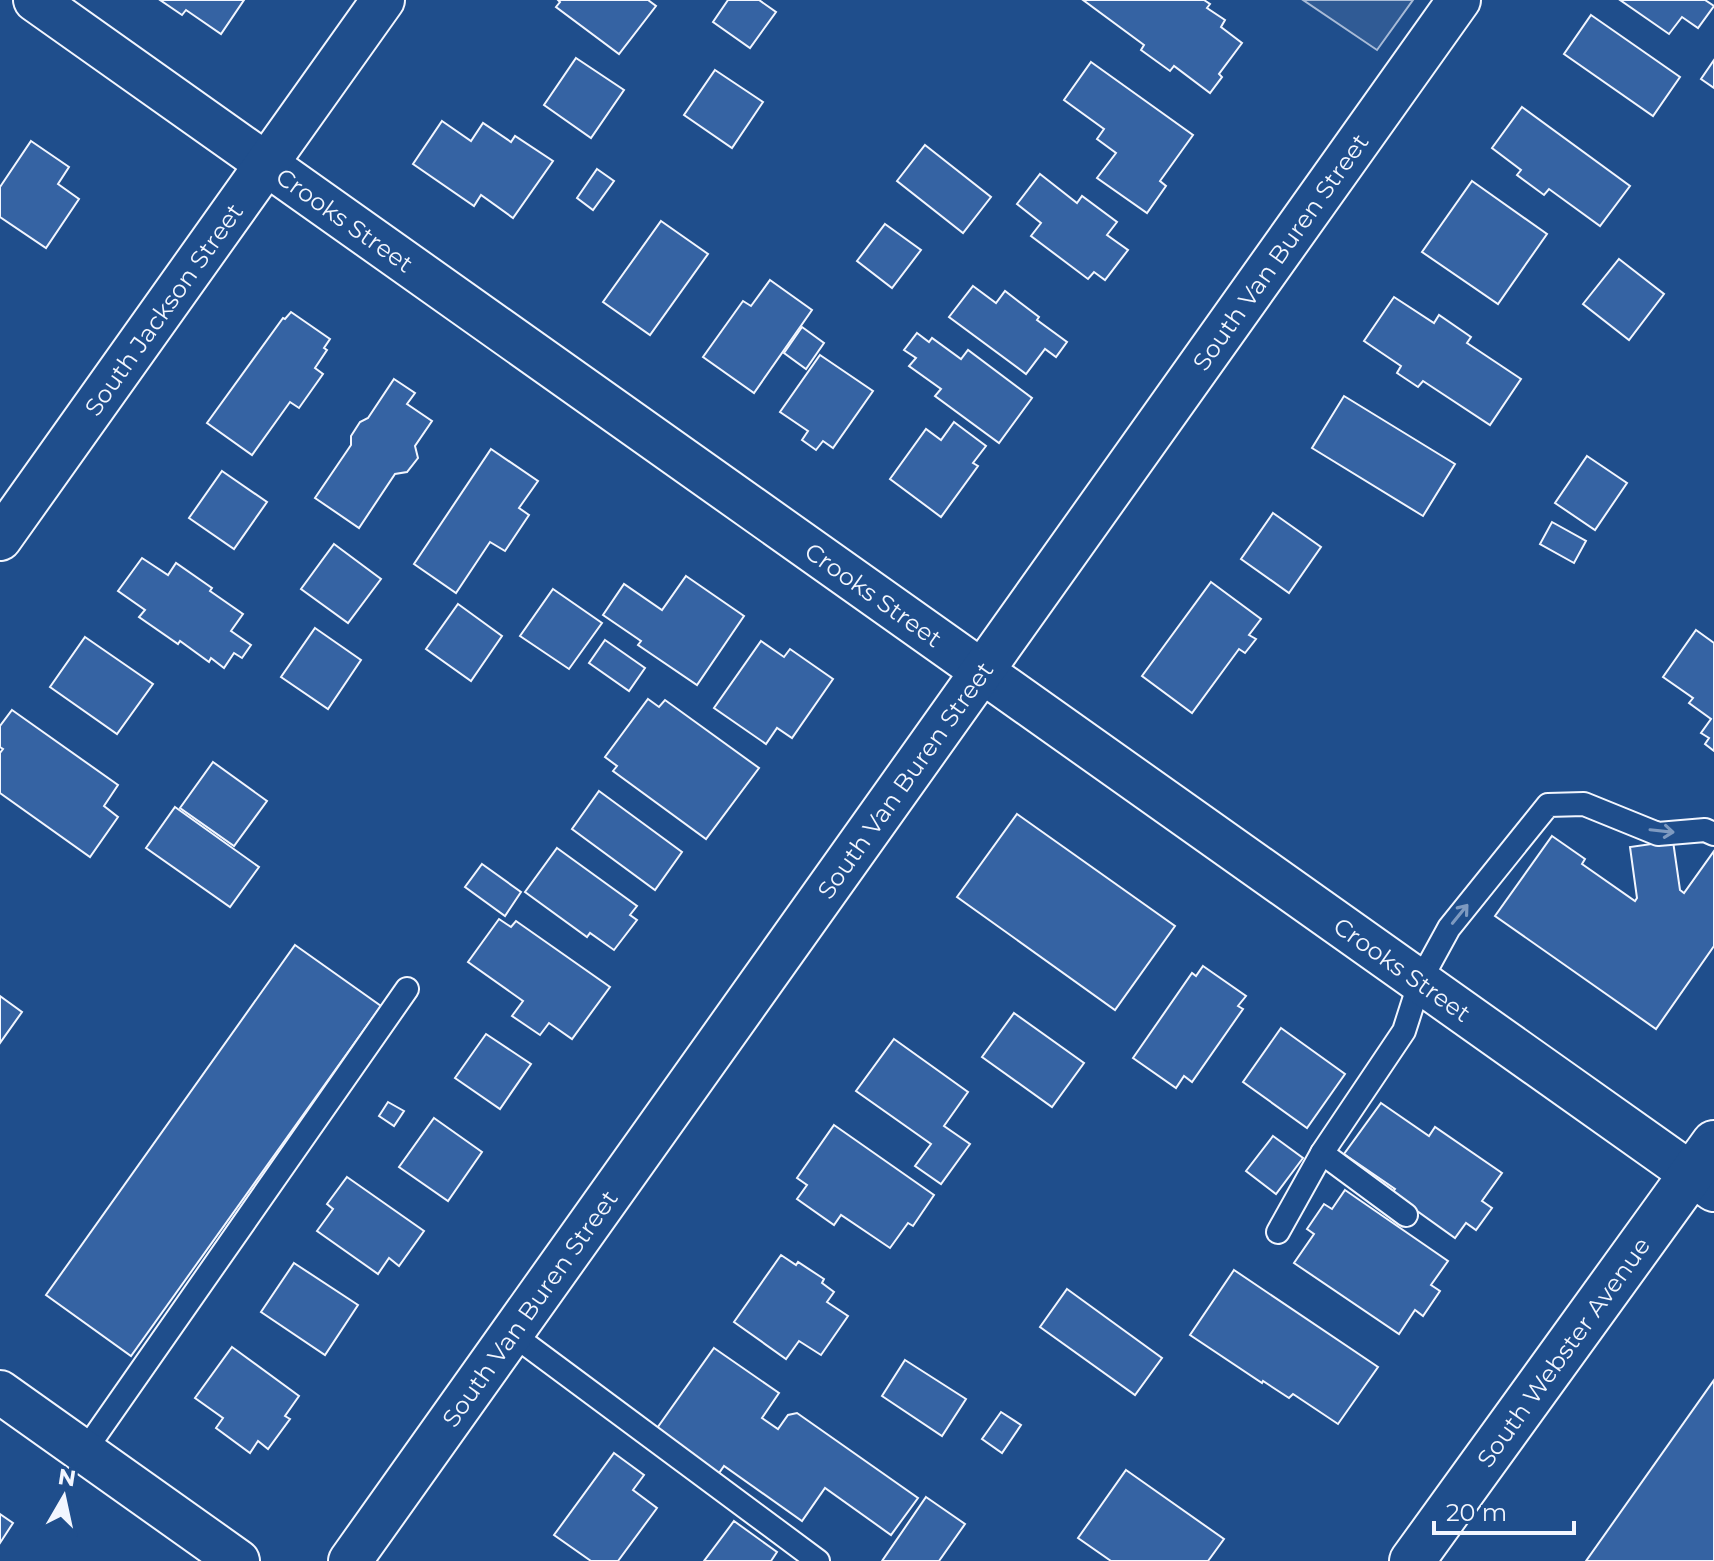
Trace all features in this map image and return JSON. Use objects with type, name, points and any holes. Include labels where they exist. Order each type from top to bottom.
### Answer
[{"type":"main road","name":"South Webster Avenue","points":[[1412,1561],[1706,1169]]},
{"type":"street","name":"Crooks Street","points":[[35,0],[1420,981],[1706,1169]]},
{"type":"street","name":"South Jackson Street","points":[[0,539],[383,0]]},
{"type":"street","name":"South Van Buren Street","points":[[350,1561],[1459,0]]},
{"type":"street","points":[[0,1392],[238,1561]]},
{"type":"lane","points":[[1278,1232],[1322,1153],[1404,1031],[1420,981],[1449,928],[1548,805],[1584,804],[1658,834],[1705,830],[1714,834]]},
{"type":"lane","points":[[84,1452],[407,989]]},
{"type":"lane","points":[[1322,1153],[1406,1215]]},
{"type":"lane","points":[[511,1333],[818,1561]]},
{"type":"shaded area","points":[[1303,0],[1413,0],[1377,50]]},
{"type":"building","points":[[160,0],[244,0],[221,34],[186,10],[182,15]]},
{"type":"building","points":[[558,0],[648,0],[656,6],[619,54],[556,7],[560,2]]},
{"type":"building","points":[[728,0],[759,0],[776,12],[750,48],[713,22]]},
{"type":"building","points":[[1083,0],[1204,0],[1210,4],[1207,8],[1225,20],[1221,27],[1242,43],[1219,74],[1222,77],[1210,93],[1174,66],[1170,71],[1141,50],[1144,45]]},
{"type":"building","points":[[1620,0],[1705,0],[1714,6],[1698,28],[1682,17],[1669,34]]},
{"type":"building","points":[[1591,15],[1680,77],[1653,116],[1564,54]]},
{"type":"building","points":[[576,58],[624,90],[591,138],[544,105]]},
{"type":"building","points":[[1714,60],[1714,88],[1701,79]]},
{"type":"building","points":[[1091,62],[1193,135],[1160,181],[1166,186],[1147,213],[1097,178],[1116,153],[1097,139],[1104,129],[1064,100]]},
{"type":"building","points":[[715,70],[763,102],[732,148],[684,115]]},
{"type":"building","points":[[1522,107],[1630,186],[1600,226],[1549,189],[1544,195],[1517,175],[1521,170],[1492,148]]},
{"type":"building","points":[[442,121],[471,141],[483,123],[511,142],[515,136],[553,161],[513,218],[481,195],[474,206],[413,164]]},
{"type":"building","points":[[31,141],[69,167],[58,184],[79,199],[46,248],[0,217],[0,187]]},
{"type":"building","points":[[925,145],[991,197],[963,233],[897,181]]},
{"type":"building","points":[[597,169],[614,181],[593,210],[577,198]]},
{"type":"building","points":[[1040,174],[1077,203],[1082,196],[1117,222],[1107,235],[1128,250],[1105,280],[1094,272],[1088,279],[1031,236],[1041,223],[1017,204]]},
{"type":"building","points":[[1472,181],[1547,234],[1498,304],[1422,252]]},
{"type":"building","points":[[661,221],[708,254],[650,335],[603,302]]},
{"type":"building","points":[[885,224],[921,250],[892,288],[857,261]]},
{"type":"building","points":[[1619,259],[1664,294],[1629,340],[1583,304]]},
{"type":"building","points":[[770,280],[812,310],[754,393],[703,357],[743,301],[751,306]]},
{"type":"building","points":[[973,286],[996,303],[1005,291],[1067,342],[1056,357],[1045,349],[1026,374],[949,317]]},
{"type":"building","points":[[1394,297],[1434,323],[1439,315],[1471,337],[1467,343],[1521,379],[1490,425],[1423,381],[1418,387],[1397,373],[1401,366],[1364,341]]},
{"type":"building","points":[[291,312],[330,339],[315,368],[323,374],[299,408],[290,402],[252,455],[207,423],[283,318]]},
{"type":"building","points":[[802,327],[824,343],[806,369],[784,353]]},
{"type":"building","points":[[917,333],[929,342],[932,338],[961,359],[968,350],[1032,398],[999,443],[935,396],[941,389],[909,366],[916,358],[904,350]]},
{"type":"building","points":[[820,355],[873,391],[833,448],[823,441],[816,450],[802,440],[808,431],[780,412]]},
{"type":"building","points":[[394,379],[415,393],[407,404],[432,421],[415,446],[418,458],[407,472],[395,474],[359,528],[315,498],[351,445],[351,436],[360,422],[368,418]]},
{"type":"building","points":[[1344,396],[1455,464],[1423,516],[1312,448]]},
{"type":"building","points":[[954,422],[986,446],[973,463],[978,466],[941,517],[890,479],[926,429],[941,440]]},
{"type":"building","points":[[491,449],[538,481],[519,508],[529,515],[505,551],[490,542],[456,593],[414,564]]},
{"type":"building","points":[[1587,456],[1627,483],[1595,530],[1555,503]]},
{"type":"building","points":[[222,471],[267,502],[234,549],[189,518]]},
{"type":"building","points":[[1273,513],[1321,547],[1289,593],[1241,559]]},
{"type":"building","points":[[1552,522],[1586,541],[1574,563],[1540,544]]},
{"type":"building","points":[[334,544],[381,579],[348,623],[301,589]]},
{"type":"building","points":[[142,558],[168,575],[176,563],[243,614],[231,631],[251,645],[242,658],[234,653],[224,668],[211,658],[209,662],[180,641],[178,644],[139,617],[145,610],[118,591]]},
{"type":"building","points":[[686,576],[744,616],[697,685],[638,645],[641,641],[603,615],[624,584],[662,610]]},
{"type":"building","points":[[1211,582],[1261,619],[1249,635],[1256,639],[1245,653],[1239,649],[1192,713],[1142,676]]},
{"type":"building","points":[[553,589],[602,623],[569,669],[520,636]]},
{"type":"building","points":[[458,604],[502,636],[471,681],[426,649]]},
{"type":"building","points":[[315,628],[361,660],[328,709],[281,677]]},
{"type":"building","points":[[1696,630],[1714,643],[1714,751],[1705,744],[1709,738],[1701,733],[1711,719],[1689,703],[1693,698],[1663,677]]},
{"type":"building","points":[[85,637],[153,684],[117,734],[50,687]]},
{"type":"building","points":[[605,640],[645,668],[629,691],[589,663]]},
{"type":"building","points":[[761,641],[784,657],[790,649],[833,679],[792,738],[777,728],[766,744],[714,708]]},
{"type":"building","points":[[648,699],[659,707],[665,700],[759,768],[706,839],[613,771],[617,766],[605,757]]},
{"type":"building","points":[[12,710],[118,785],[104,806],[118,817],[90,857],[0,793],[0,753],[3,749],[0,747],[0,726]]},
{"type":"building","points":[[213,762],[267,801],[234,846],[180,808]]},
{"type":"building","points":[[599,791],[682,852],[655,890],[572,829]]},
{"type":"building","points":[[175,807],[259,867],[230,907],[146,848]]},
{"type":"building","points":[[1017,814],[1175,926],[1115,1010],[957,897]]},
{"type":"building","points":[[1552,836],[1585,859],[1582,864],[1635,901],[1630,847],[1673,841],[1680,890],[1684,893],[1714,851],[1714,946],[1656,1029],[1495,916]]},
{"type":"building","points":[[557,848],[637,906],[630,915],[637,920],[614,950],[590,933],[587,937],[525,892]]},
{"type":"building","points":[[482,864],[521,892],[505,916],[465,887]]},
{"type":"building","points":[[499,919],[511,927],[516,921],[610,987],[572,1039],[549,1023],[540,1035],[512,1016],[523,1001],[468,962]]},
{"type":"building","points":[[295,945],[381,1006],[131,1356],[46,1295]]},
{"type":"building","points":[[1203,966],[1246,996],[1238,1006],[1243,1009],[1192,1082],[1184,1076],[1176,1088],[1133,1058],[1192,973],[1196,976]]},
{"type":"building","points":[[0,996],[22,1012],[0,1043]]},
{"type":"building","points":[[1014,1013],[1084,1063],[1052,1107],[982,1057]]},
{"type":"building","points":[[1281,1028],[1345,1074],[1307,1128],[1243,1082]]},
{"type":"building","points":[[486,1034],[531,1064],[500,1109],[455,1078]]},
{"type":"building","points":[[894,1039],[968,1092],[944,1126],[970,1144],[941,1184],[915,1166],[931,1144],[856,1091]]},
{"type":"building","points":[[388,1102],[404,1111],[394,1126],[379,1116]]},
{"type":"building","points":[[1381,1103],[1429,1136],[1435,1127],[1502,1173],[1482,1201],[1492,1208],[1476,1230],[1466,1223],[1455,1238],[1392,1193],[1395,1189],[1344,1154]]},
{"type":"building","points":[[434,1118],[482,1152],[448,1201],[399,1167]]},
{"type":"building","points":[[834,1125],[934,1195],[913,1226],[908,1223],[890,1248],[841,1215],[834,1225],[797,1199],[807,1185],[797,1178]]},
{"type":"building","points":[[1273,1136],[1303,1158],[1276,1194],[1246,1171]]},
{"type":"building","points":[[347,1177],[424,1231],[399,1266],[389,1258],[378,1274],[317,1231],[333,1209],[327,1204]]},
{"type":"building","points":[[1345,1190],[1448,1261],[1431,1285],[1440,1291],[1423,1316],[1415,1310],[1399,1334],[1294,1263],[1314,1234],[1307,1229],[1324,1204],[1332,1209]]},
{"type":"building","points":[[781,1255],[824,1279],[822,1283],[834,1292],[827,1302],[848,1316],[821,1355],[799,1341],[786,1359],[734,1322]]},
{"type":"building","points":[[294,1263],[358,1305],[325,1355],[261,1312]]},
{"type":"building","points":[[1234,1270],[1378,1367],[1338,1424],[1293,1394],[1289,1398],[1262,1383],[1190,1335]]},
{"type":"building","points":[[1067,1289],[1162,1358],[1135,1395],[1040,1327]]},
{"type":"building","points":[[232,1347],[299,1396],[285,1416],[290,1419],[268,1449],[258,1441],[250,1453],[216,1428],[223,1418],[195,1398]]},
{"type":"building","points":[[714,1348],[779,1393],[762,1418],[778,1429],[788,1415],[797,1413],[918,1498],[891,1535],[825,1488],[802,1521],[724,1466],[717,1476],[655,1431]]},
{"type":"building","points":[[905,1360],[966,1399],[942,1436],[882,1396]]},
{"type":"building","points":[[1714,1380],[1714,1561],[1586,1561]]},
{"type":"building","points":[[1001,1412],[1021,1425],[1002,1453],[982,1439]]},
{"type":"building","points":[[614,1453],[644,1475],[633,1490],[657,1508],[618,1561],[591,1561],[554,1535]]},
{"type":"building","points":[[1126,1470],[1224,1539],[1208,1561],[1111,1561],[1078,1538]]},
{"type":"building","points":[[926,1497],[965,1524],[939,1561],[882,1561]]},
{"type":"building","points":[[0,1514],[13,1523],[0,1543]]},
{"type":"building","points":[[734,1521],[777,1552],[771,1561],[704,1561]]}]
